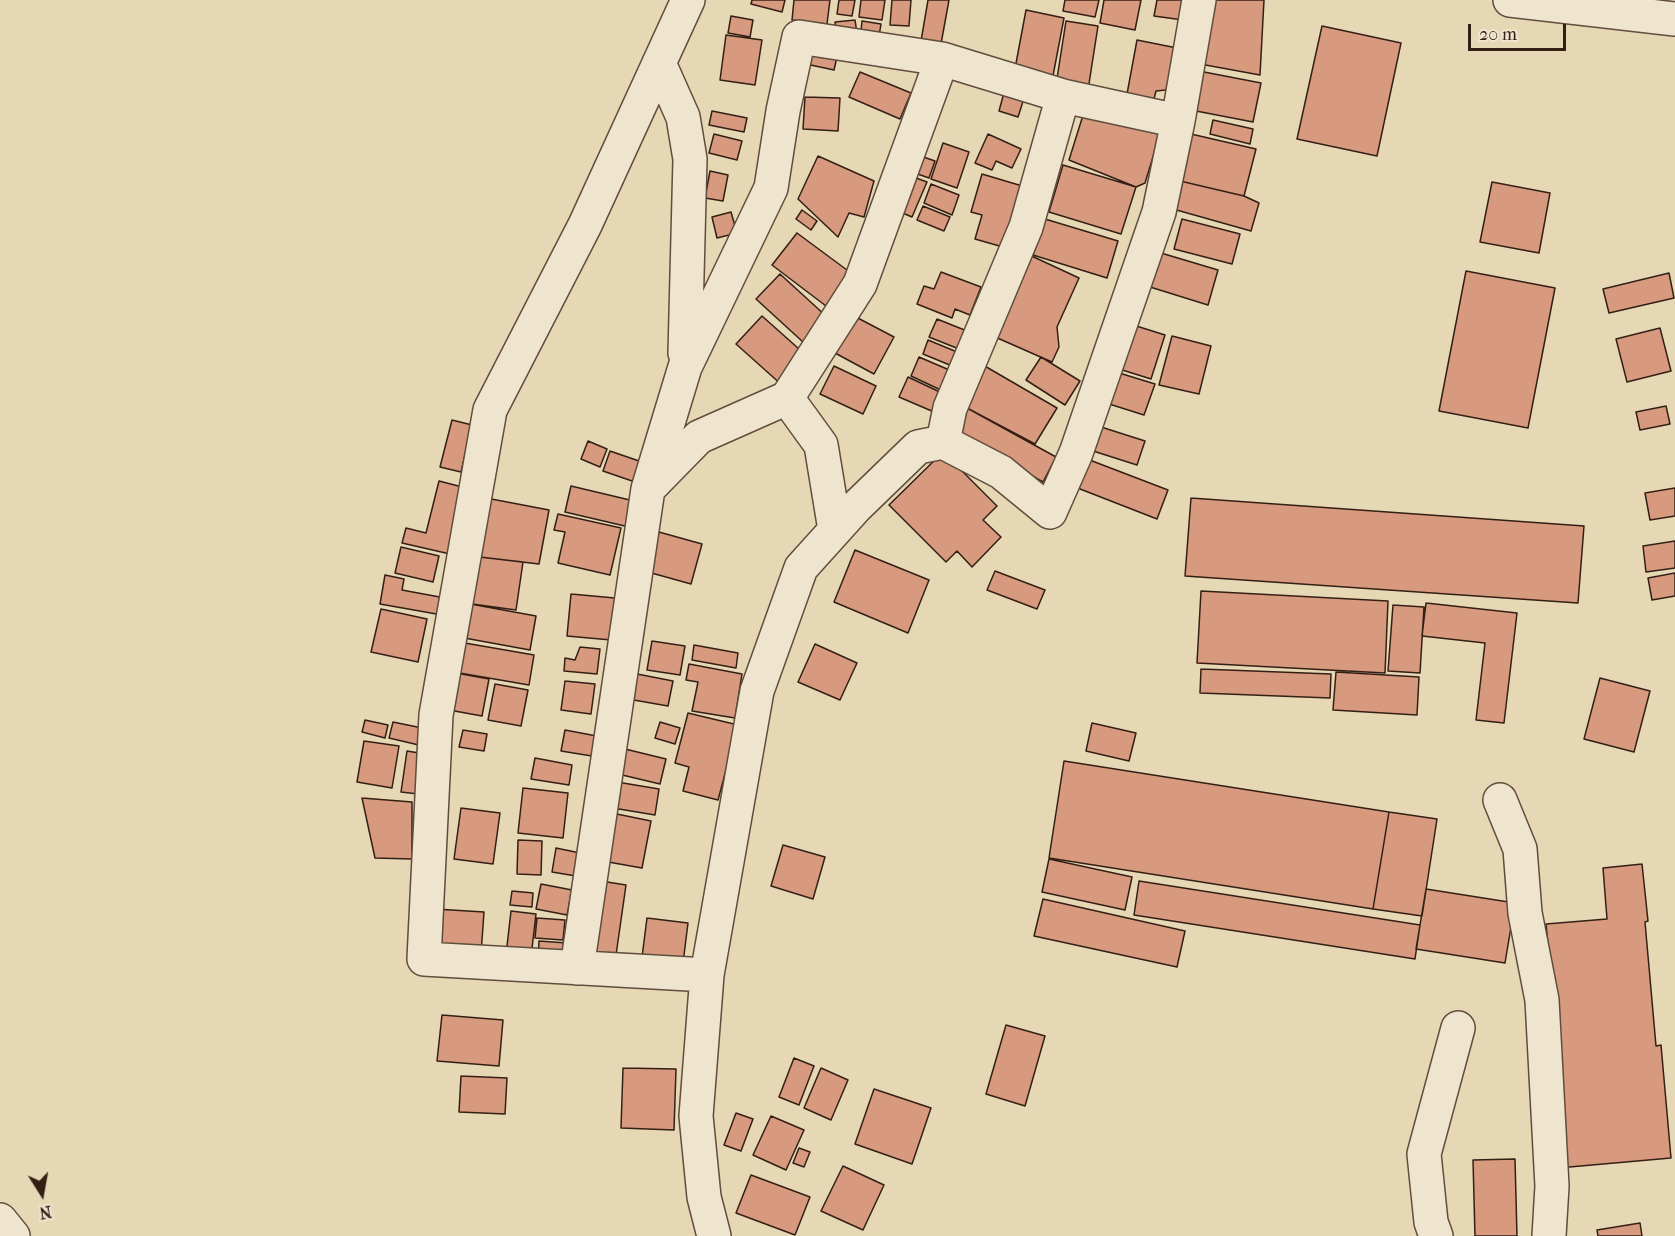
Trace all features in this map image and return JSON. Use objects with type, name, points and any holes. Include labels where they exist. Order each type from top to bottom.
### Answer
[{"type":"street","points":[[688,0],[585,225],[490,410],[436,715],[424,959],[707,975]]},
{"type":"street","points":[[714,1236],[704,1197],[696,1116],[707,975],[757,691],[801,568],[856,507],[918,447],[943,442],[1001,472],[1050,512],[1076,453],[1159,212],[1178,122],[1199,0]]},
{"type":"street","points":[[1510,0],[1675,19]]},
{"type":"street","points":[[577,968],[648,489],[685,367],[771,188],[783,111],[799,37],[942,58],[1063,96],[1178,122]]},
{"type":"street","points":[[648,489],[699,438],[787,398],[860,284],[942,58]]},
{"type":"street","points":[[659,63],[683,117],[690,159],[685,367]]},
{"type":"street","points":[[943,442],[950,408],[1026,227],[1063,96]]},
{"type":"street","points":[[787,398],[821,445],[836,530]]},
{"type":"street","points":[[1500,800],[1520,849],[1525,913],[1542,1000],[1552,1186],[1550,1236]]},
{"type":"street","points":[[1436,1236],[1431,1222],[1424,1154],[1458,1028]]},
{"type":"street","points":[[0,1220],[13,1236]]},
{"type":"building","points":[[752,0],[785,0],[782,12],[751,4]]},
{"type":"building","points":[[794,0],[830,0],[827,24],[792,20]]},
{"type":"building","points":[[839,0],[855,0],[852,16],[837,14]]},
{"type":"building","points":[[861,0],[885,0],[882,20],[859,17]]},
{"type":"building","points":[[892,0],[911,0],[909,26],[890,25]]},
{"type":"building","points":[[928,0],[949,0],[941,44],[921,41]]},
{"type":"building","points":[[1065,0],[1099,0],[1095,17],[1063,11]]},
{"type":"building","points":[[1104,0],[1141,0],[1135,30],[1100,23]]},
{"type":"building","points":[[1157,0],[1186,0],[1183,20],[1154,16]]},
{"type":"building","points":[[1212,0],[1264,0],[1260,75],[1200,64]]},
{"type":"building","points":[[1026,10],[1064,18],[1052,81],[1014,74]]},
{"type":"building","points":[[731,16],[753,20],[750,37],[728,33]]},
{"type":"building","points":[[855,20],[857,33],[837,36],[835,22]]},
{"type":"building","points":[[862,21],[881,24],[878,42],[860,40]]},
{"type":"building","points":[[1066,21],[1098,26],[1088,90],[1056,85]]},
{"type":"building","points":[[1322,26],[1401,43],[1377,156],[1297,139]]},
{"type":"building","points":[[726,35],[762,40],[755,85],[720,80]]},
{"type":"building","points":[[1137,40],[1177,48],[1166,90],[1156,91],[1154,99],[1127,94]]},
{"type":"building","points":[[810,42],[839,48],[834,70],[806,64]]},
{"type":"building","points":[[1199,71],[1261,83],[1253,122],[1191,110]]},
{"type":"building","points":[[860,72],[911,93],[900,119],[849,97]]},
{"type":"building","points":[[1005,89],[1025,95],[1018,117],[999,111]]},
{"type":"building","points":[[805,97],[840,98],[838,131],[803,129]]},
{"type":"building","points":[[712,111],[747,118],[744,132],[709,125]]},
{"type":"building","points":[[1084,112],[1160,134],[1145,183],[1136,187],[1069,160]]},
{"type":"building","points":[[1213,120],[1253,129],[1250,144],[1210,134]]},
{"type":"building","points":[[714,134],[742,141],[737,160],[709,153]]},
{"type":"building","points":[[988,134],[1021,149],[1012,168],[996,161],[992,170],[975,163]]},
{"type":"building","points":[[1191,134],[1256,149],[1244,196],[1180,181]]},
{"type":"building","points":[[943,143],[969,152],[957,188],[931,179]]},
{"type":"building","points":[[915,154],[935,161],[929,178],[909,171]]},
{"type":"building","points":[[818,156],[874,181],[864,217],[849,213],[838,237],[798,199]]},
{"type":"building","points":[[1063,165],[1136,187],[1121,234],[1049,212]]},
{"type":"building","points":[[710,171],[728,175],[723,201],[705,198]]},
{"type":"building","points":[[982,174],[1029,188],[1010,249],[975,239],[982,215],[971,212]]},
{"type":"building","points":[[908,175],[927,182],[912,217],[893,209]]},
{"type":"building","points":[[1180,181],[1244,196],[1259,203],[1251,231],[1173,209]]},
{"type":"building","points":[[1492,182],[1550,193],[1539,253],[1480,242]]},
{"type":"building","points":[[931,184],[959,195],[952,215],[924,203]]},
{"type":"building","points":[[923,206],[950,217],[944,231],[917,220]]},
{"type":"building","points":[[802,210],[817,221],[811,230],[796,219]]},
{"type":"building","points":[[731,212],[737,233],[717,238],[712,217]]},
{"type":"building","points":[[1045,219],[1118,241],[1107,278],[1033,255]]},
{"type":"building","points":[[1182,219],[1240,234],[1232,264],[1174,249]]},
{"type":"building","points":[[797,233],[851,273],[826,306],[772,265]]},
{"type":"building","points":[[1023,252],[1079,278],[1057,327],[1059,347],[1052,362],[986,333]]},
{"type":"building","points":[[1161,253],[1218,270],[1208,305],[1150,287]]},
{"type":"building","points":[[1466,271],[1555,288],[1528,428],[1439,411]]},
{"type":"building","points":[[941,272],[981,287],[970,315],[955,309],[952,318],[917,304],[924,286],[934,289]]},
{"type":"building","points":[[1669,273],[1674,298],[1609,313],[1603,289]]},
{"type":"building","points":[[780,274],[826,316],[803,342],[756,299]]},
{"type":"building","points":[[762,316],[808,357],[783,386],[736,344]]},
{"type":"building","points":[[854,316],[894,337],[874,374],[835,353]]},
{"type":"building","points":[[937,319],[972,333],[964,351],[929,337]]},
{"type":"building","points":[[1130,324],[1165,335],[1151,379],[1116,368]]},
{"type":"building","points":[[1660,328],[1671,371],[1627,382],[1616,339]]},
{"type":"building","points":[[1172,336],[1211,346],[1199,394],[1159,385]]},
{"type":"building","points":[[928,340],[962,354],[957,368],[923,354]]},
{"type":"building","points":[[919,357],[954,372],[945,392],[911,376]]},
{"type":"building","points":[[1041,357],[1080,381],[1065,405],[1026,380]]},
{"type":"building","points":[[983,365],[1057,408],[1035,444],[967,408]]},
{"type":"building","points":[[834,366],[876,386],[863,414],[820,394]]},
{"type":"building","points":[[1116,372],[1155,384],[1144,415],[1106,403]]},
{"type":"building","points":[[908,377],[942,393],[934,412],[899,397]]},
{"type":"building","points":[[1666,406],[1670,424],[1640,430],[1636,412]]},
{"type":"building","points":[[967,408],[1056,457],[1043,482],[953,432]]},
{"type":"building","points":[[452,420],[472,425],[461,472],[440,467]]},
{"type":"building","points":[[1098,426],[1145,441],[1137,465],[1090,450]]},
{"type":"building","points":[[588,441],[607,449],[600,467],[581,459]]},
{"type":"building","points":[[610,451],[642,462],[635,482],[603,471]]},
{"type":"building","points":[[943,452],[997,506],[983,520],[1001,537],[972,567],[957,551],[946,562],[889,505]]},
{"type":"building","points":[[1087,459],[1168,490],[1157,519],[1075,487]]},
{"type":"building","points":[[439,481],[466,488],[450,554],[402,543],[406,528],[426,533]]},
{"type":"building","points":[[571,486],[634,501],[629,527],[565,512]]},
{"type":"building","points":[[1675,488],[1675,516],[1650,520],[1645,493]]},
{"type":"building","points":[[481,497],[549,510],[539,564],[471,556]]},
{"type":"building","points":[[1191,498],[1584,526],[1578,603],[1185,576]]},
{"type":"building","points":[[558,514],[621,528],[610,575],[558,563],[565,532],[554,530]]},
{"type":"building","points":[[659,532],[702,544],[691,584],[648,572]]},
{"type":"building","points":[[1675,541],[1675,568],[1646,572],[1643,546]]},
{"type":"building","points":[[401,547],[439,556],[433,582],[395,573]]},
{"type":"building","points":[[855,550],[929,580],[908,633],[834,602]]},
{"type":"building","points":[[471,556],[523,562],[516,610],[465,603]]},
{"type":"building","points":[[995,571],[1045,590],[1037,609],[987,590]]},
{"type":"building","points":[[1675,573],[1675,596],[1652,600],[1648,578]]},
{"type":"building","points":[[385,575],[404,579],[402,590],[445,598],[442,615],[380,604]]},
{"type":"building","points":[[1201,591],[1388,601],[1385,673],[1197,663]]},
{"type":"building","points":[[571,594],[615,598],[611,640],[567,636]]},
{"type":"building","points":[[465,603],[536,616],[530,650],[459,637]]},
{"type":"building","points":[[1426,603],[1517,613],[1504,723],[1476,720],[1485,643],[1422,636]]},
{"type":"building","points":[[1393,605],[1424,607],[1420,673],[1388,671]]},
{"type":"building","points":[[381,609],[427,619],[418,662],[371,652]]},
{"type":"building","points":[[652,641],[685,646],[680,675],[647,670]]},
{"type":"building","points":[[459,642],[534,655],[529,685],[454,672]]},
{"type":"building","points":[[815,644],[857,663],[840,700],[798,682]]},
{"type":"building","points":[[694,645],[738,653],[736,668],[692,660]]},
{"type":"building","points":[[580,647],[600,649],[597,674],[564,671],[565,658],[575,660]]},
{"type":"building","points":[[689,664],[742,674],[735,718],[692,711],[698,682],[686,680]]},
{"type":"building","points":[[1201,669],[1331,674],[1330,698],[1200,693]]},
{"type":"building","points":[[1336,672],[1419,677],[1417,715],[1333,710]]},
{"type":"building","points":[[456,673],[489,679],[482,716],[449,710]]},
{"type":"building","points":[[632,673],[673,681],[668,706],[628,699]]},
{"type":"building","points":[[1600,678],[1650,691],[1634,752],[1584,739]]},
{"type":"building","points":[[565,681],[595,684],[591,714],[561,710]]},
{"type":"building","points":[[495,684],[528,690],[521,726],[488,720]]},
{"type":"building","points":[[688,713],[738,725],[718,800],[683,791],[689,767],[675,763]]},
{"type":"building","points":[[365,720],[388,725],[385,738],[362,732]]},
{"type":"building","points":[[393,722],[427,729],[423,746],[389,738]]},
{"type":"building","points":[[660,722],[680,728],[675,744],[655,738]]},
{"type":"building","points":[[1092,723],[1136,733],[1129,761],[1086,751]]},
{"type":"building","points":[[463,730],[487,734],[484,751],[459,747]]},
{"type":"building","points":[[565,730],[602,737],[598,757],[561,751]]},
{"type":"building","points":[[364,741],[399,746],[392,788],[357,782]]},
{"type":"building","points":[[625,749],[666,759],[660,784],[618,774]]},
{"type":"building","points":[[407,751],[425,754],[418,794],[401,792]]},
{"type":"building","points":[[535,758],[572,765],[569,785],[531,779]]},
{"type":"building","points":[[1064,761],[1389,812],[1373,909],[1049,858]]},
{"type":"building","points":[[617,782],[659,789],[655,815],[613,808]]},
{"type":"building","points":[[523,788],[568,793],[563,838],[518,833]]},
{"type":"building","points":[[362,798],[412,802],[412,859],[375,858]]},
{"type":"building","points":[[461,808],[500,813],[493,864],[454,859]]},
{"type":"building","points":[[607,812],[651,821],[642,868],[597,860]]},
{"type":"building","points":[[1389,812],[1437,819],[1422,916],[1373,909]]},
{"type":"building","points":[[518,840],[542,841],[541,875],[517,874]]},
{"type":"building","points":[[783,845],[825,857],[813,899],[771,886]]},
{"type":"building","points":[[556,848],[580,853],[576,876],[552,872]]},
{"type":"building","points":[[1049,859],[1132,877],[1125,910],[1042,892]]},
{"type":"building","points":[[1642,864],[1656,1046],[1661,1045],[1671,1158],[1558,1168],[1558,1052],[1546,924],[1607,919],[1603,868]]},
{"type":"building","points":[[601,881],[626,885],[615,962],[589,958]]},
{"type":"building","points":[[1139,881],[1420,925],[1415,959],[1134,915]]},
{"type":"building","points":[[541,884],[572,890],[567,915],[536,909]]},
{"type":"building","points":[[1426,889],[1515,903],[1505,963],[1416,949]]},
{"type":"building","points":[[512,891],[533,893],[532,907],[510,905]]},
{"type":"building","points":[[1043,899],[1185,931],[1177,967],[1034,936]]},
{"type":"building","points":[[435,909],[484,912],[481,954],[432,951]]},
{"type":"building","points":[[511,911],[536,914],[531,957],[506,955]]},
{"type":"building","points":[[537,918],[565,920],[563,940],[535,938]]},
{"type":"building","points":[[647,918],[688,923],[682,971],[641,965]]},
{"type":"building","points":[[539,941],[567,943],[565,963],[538,961]]},
{"type":"building","points":[[442,1015],[503,1020],[499,1066],[437,1061]]},
{"type":"building","points":[[1006,1025],[1045,1036],[1025,1106],[986,1094]]},
{"type":"building","points":[[794,1058],[814,1066],[799,1105],[779,1097]]},
{"type":"building","points":[[623,1068],[676,1069],[674,1130],[621,1128]]},
{"type":"building","points":[[821,1068],[848,1080],[831,1120],[804,1108]]},
{"type":"building","points":[[461,1076],[507,1078],[505,1114],[459,1112]]},
{"type":"building","points":[[874,1089],[931,1108],[912,1164],[855,1144]]},
{"type":"building","points":[[736,1113],[753,1119],[741,1151],[724,1145]]},
{"type":"building","points":[[771,1116],[804,1130],[786,1170],[753,1155]]},
{"type":"building","points":[[799,1148],[810,1152],[804,1167],[793,1163]]},
{"type":"building","points":[[1515,1159],[1517,1236],[1475,1236],[1473,1160]]},
{"type":"building","points":[[843,1166],[884,1185],[863,1230],[821,1211]]},
{"type":"building","points":[[751,1175],[810,1197],[795,1235],[736,1213]]},
{"type":"building","points":[[1640,1223],[1642,1236],[1598,1236],[1597,1230]]}]
